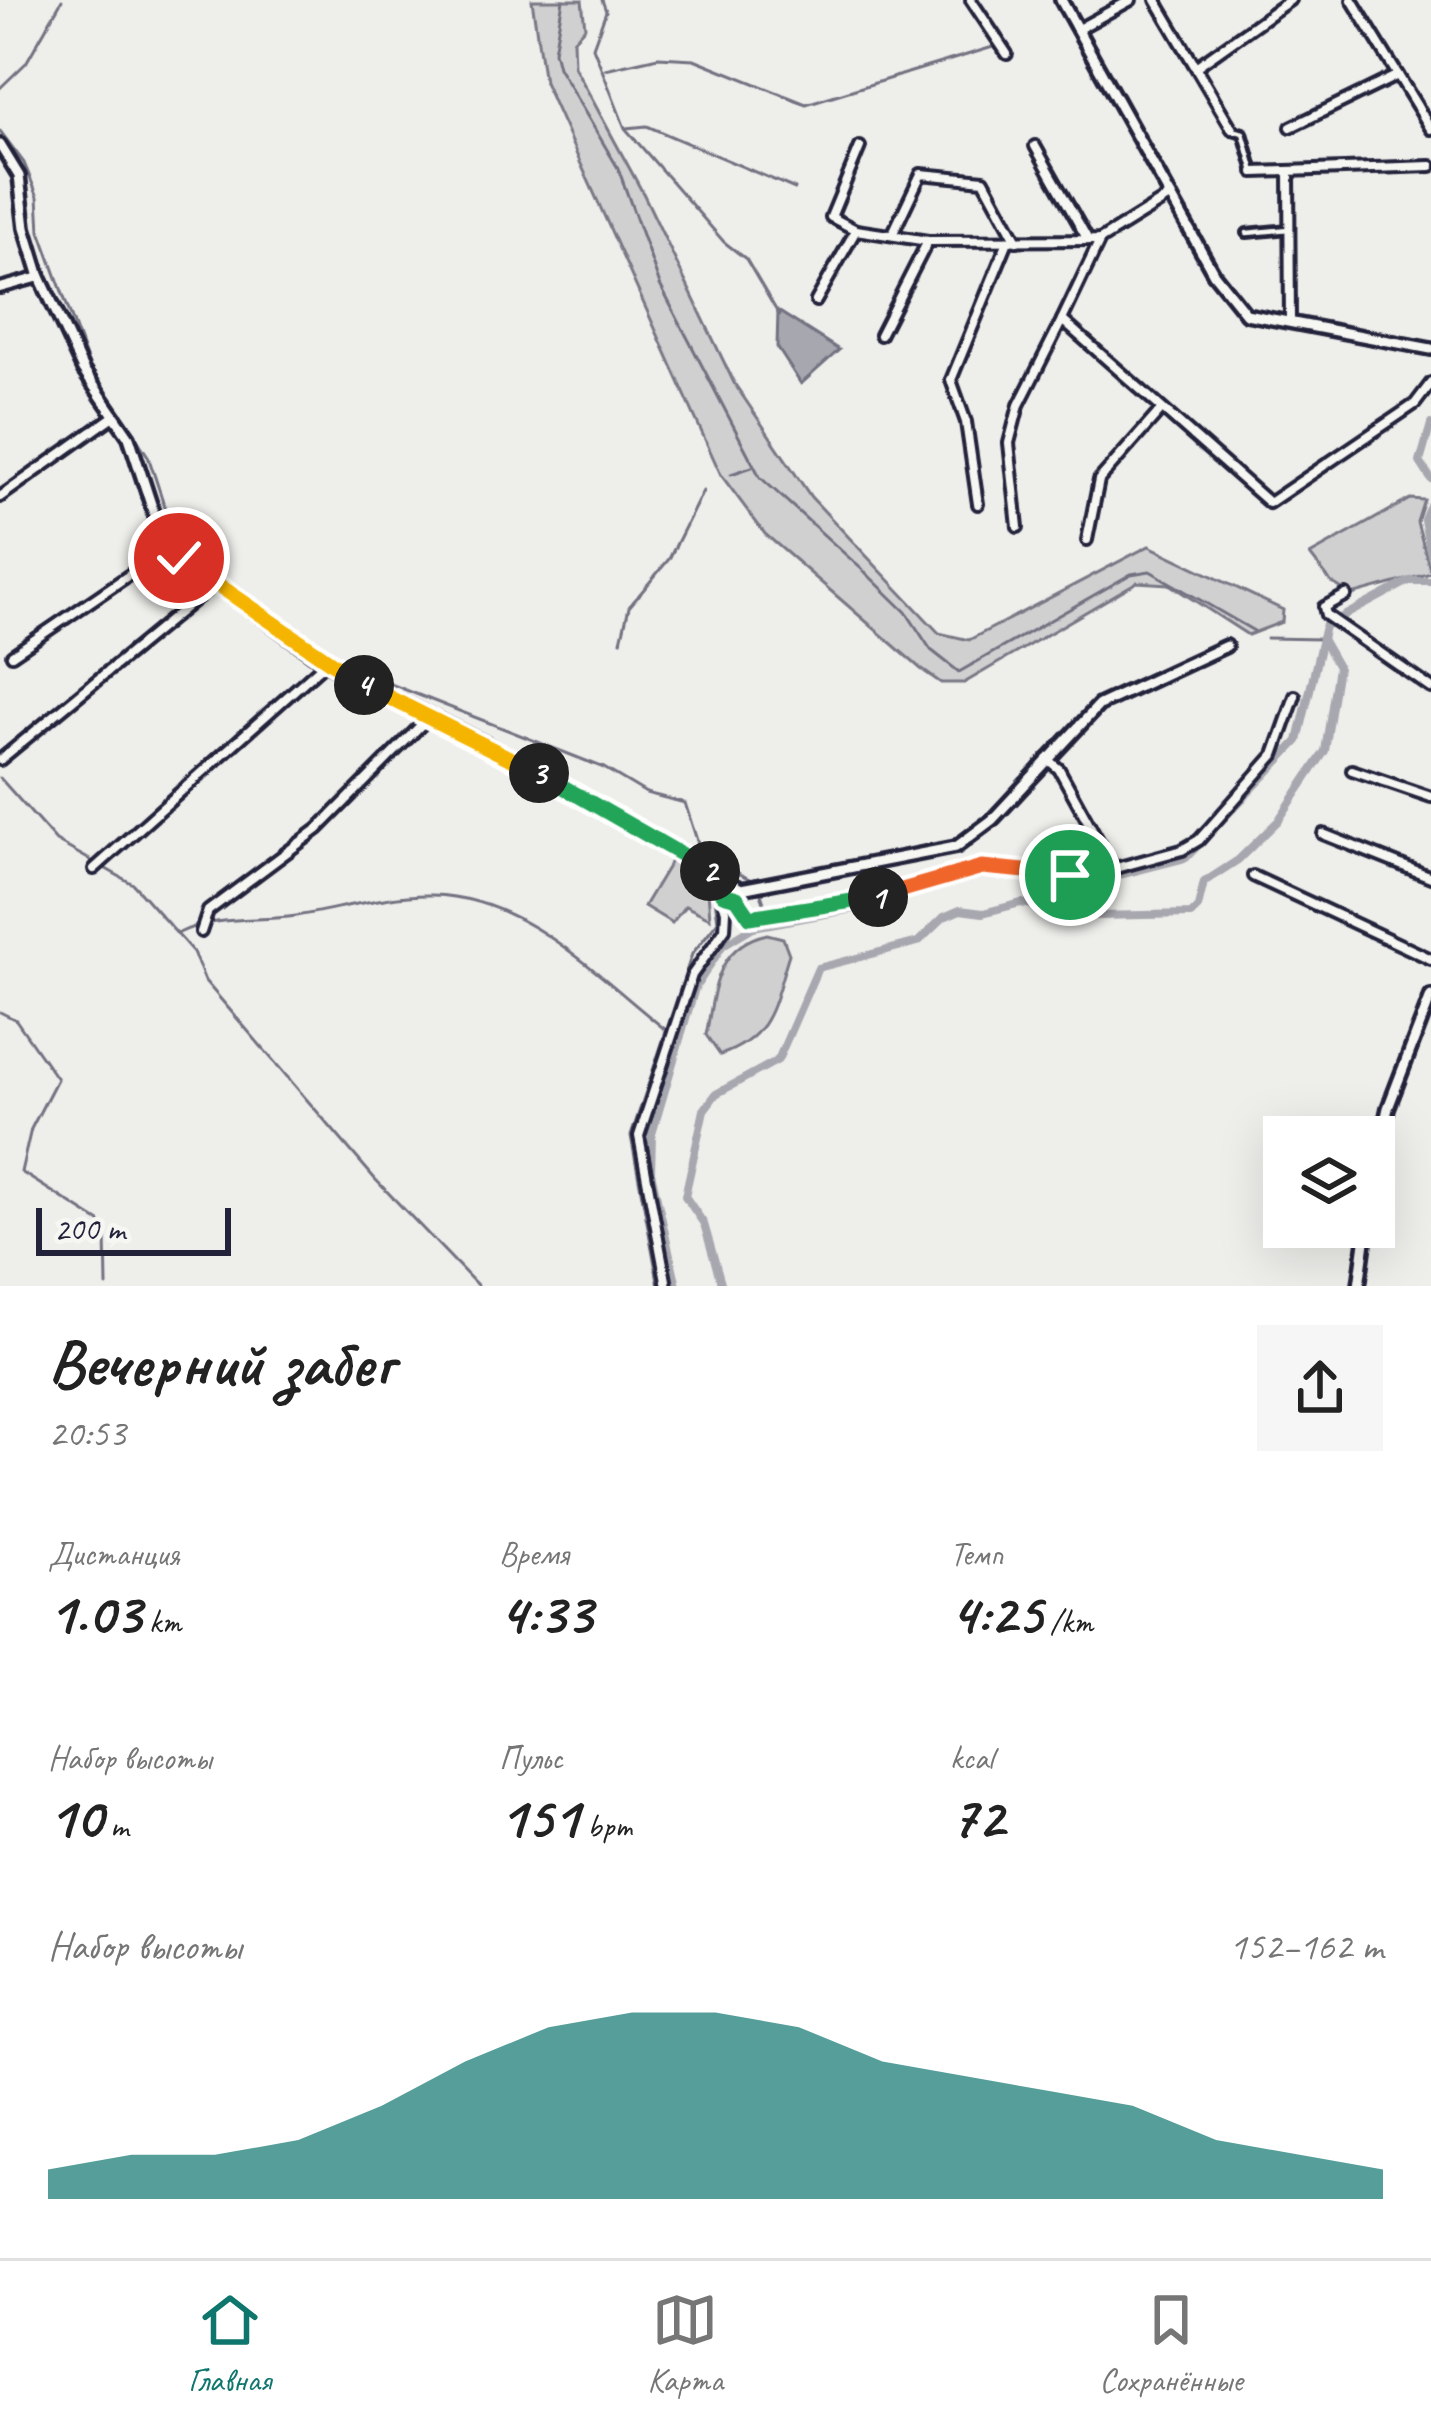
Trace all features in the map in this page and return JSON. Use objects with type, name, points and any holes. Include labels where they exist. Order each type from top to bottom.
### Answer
[{"type":"main road","points":[[1061,0],[1214,274],[1246,314],[1431,349]]},
{"type":"main road","points":[[0,146],[19,176],[25,228],[40,277],[83,370],[135,452],[166,541],[214,584],[325,663],[715,874],[739,893],[942,853],[992,820],[1115,694],[1226,646]]},
{"type":"main road","points":[[1386,1116],[1431,996]]},
{"type":"main road","points":[[1359,1286],[1364,1248]]},
{"type":"street","points":[[971,0],[1007,54]]},
{"type":"street","points":[[1080,28],[1131,0]]},
{"type":"street","points":[[1156,0],[1232,129],[1237,135],[1243,133],[1254,172],[1431,166]]},
{"type":"street","points":[[1197,66],[1290,0]]},
{"type":"street","points":[[1352,0],[1431,128]]},
{"type":"street","points":[[1291,127],[1398,75]]},
{"type":"street","points":[[1035,146],[1088,240]]},
{"type":"street","points":[[860,147],[831,217],[856,230],[928,241],[1100,240],[1171,196]]},
{"type":"street","points":[[1289,171],[1290,322]]},
{"type":"street","points":[[892,235],[921,174],[984,180],[1013,241],[951,380],[966,422],[978,504]]},
{"type":"street","points":[[1246,233],[1289,229]]},
{"type":"street","points":[[816,301],[856,230]]},
{"type":"street","points":[[1018,526],[1009,443],[1019,405],[1100,240]]},
{"type":"street","points":[[880,335],[928,241]]},
{"type":"street","points":[[0,288],[40,277]]},
{"type":"street","points":[[1062,320],[1269,503],[1415,404],[1431,383]]},
{"type":"street","points":[[1087,540],[1099,480],[1161,410]]},
{"type":"street","points":[[0,497],[113,416]]},
{"type":"street","points":[[11,655],[154,558],[166,541]]},
{"type":"street","points":[[0,760],[214,584]]},
{"type":"street","points":[[1346,595],[1324,607],[1326,615],[1431,688]]},
{"type":"street","points":[[94,868],[325,663]]},
{"type":"street","points":[[723,894],[739,893],[750,917],[764,918],[889,895],[982,867],[1070,875],[1182,850],[1199,839],[1274,755],[1294,696]]},
{"type":"street","points":[[201,932],[208,911],[318,829],[430,716]]},
{"type":"street","points":[[1047,759],[1059,769],[1114,868]]},
{"type":"street","points":[[1352,770],[1431,797]]},
{"type":"street","points":[[1323,834],[1431,878]]},
{"type":"street","points":[[667,1286],[639,1136],[692,975],[724,929],[723,894],[715,874]]},
{"type":"street","points":[[1253,876],[1431,959]]},
{"type":"shaded area","points":[[532,0],[582,0],[585,27],[573,40],[574,66],[644,195],[734,383],[811,497],[939,633],[969,640],[1149,546],[1283,610],[1282,622],[1248,635],[1169,584],[1137,582],[964,683],[941,683],[921,669],[765,534],[721,475],[544,82]]},
{"type":"shaded area","points":[[778,311],[839,350],[801,384],[777,347]]},
{"type":"shaded area","points":[[1410,499],[1424,500],[1417,522],[1431,573],[1352,595],[1331,582],[1310,555]]},
{"type":"shaded area","points":[[674,856],[707,878],[710,918],[685,906],[672,923],[644,906]]},
{"type":"shaded area","points":[[767,934],[783,938],[789,954],[774,1003],[751,1039],[720,1055],[706,1035],[720,973],[736,949]]},
{"type":"waterway","points":[[0,88],[26,63],[62,0]]},
{"type":"waterway","points":[[563,0],[554,51],[558,67],[618,168],[660,285],[760,477],[906,612],[931,650],[959,672],[1131,574],[1150,571],[1254,631]]},
{"type":"waterway","points":[[602,0],[606,11],[593,47],[625,128],[724,242],[746,259],[779,315]]},
{"type":"waterway","points":[[605,69],[658,57],[694,59],[806,104],[993,47]]},
{"type":"waterway","points":[[626,128],[647,126],[795,189]]},
{"type":"waterway","points":[[0,131],[24,163],[38,197],[40,231],[89,366],[148,456],[177,544],[327,656],[604,768],[646,793],[685,803],[701,853],[755,882]]},
{"type":"waterway","points":[[1431,424],[1420,462],[1431,479]]},
{"type":"waterway","points":[[731,474],[752,467]]},
{"type":"waterway","points":[[621,641],[629,607],[669,559],[703,491]]},
{"type":"waterway","points":[[1431,503],[1424,520],[1431,555]]},
{"type":"waterway","points":[[677,1286],[651,1172],[652,1134],[695,988],[723,945],[753,927],[865,907],[991,872],[1085,884],[1186,858],[1298,741],[1325,626],[1409,581],[1431,581]]},
{"type":"waterway","points":[[1267,638],[1322,639]]},
{"type":"waterway","points":[[722,1286],[704,1224],[685,1196],[704,1110],[716,1094],[778,1060],[818,968],[918,942],[944,917],[960,910],[983,913],[1021,903],[1097,916],[1191,914],[1198,907],[1204,882],[1238,860],[1278,821],[1325,751],[1338,667],[1322,639]]},
{"type":"waterway","points":[[0,778],[56,841],[133,884],[193,952],[205,981],[375,1179],[478,1286]]},
{"type":"waterway","points":[[659,1286],[631,1136],[692,954],[718,921],[714,891]]},
{"type":"waterway","points":[[761,894],[771,924]]},
{"type":"waterway","points":[[179,933],[207,924],[296,916],[399,897],[466,899],[529,924],[666,1030]]},
{"type":"waterway","points":[[0,1012],[16,1020],[57,1079],[31,1129],[21,1172],[100,1222],[106,1234],[107,1286]]},
{"type":"route","points":[[179,558],[325,663],[484,742],[695,861],[715,874],[723,894],[737,898],[750,917],[889,895],[982,867],[1046,868],[1070,875]]}]
